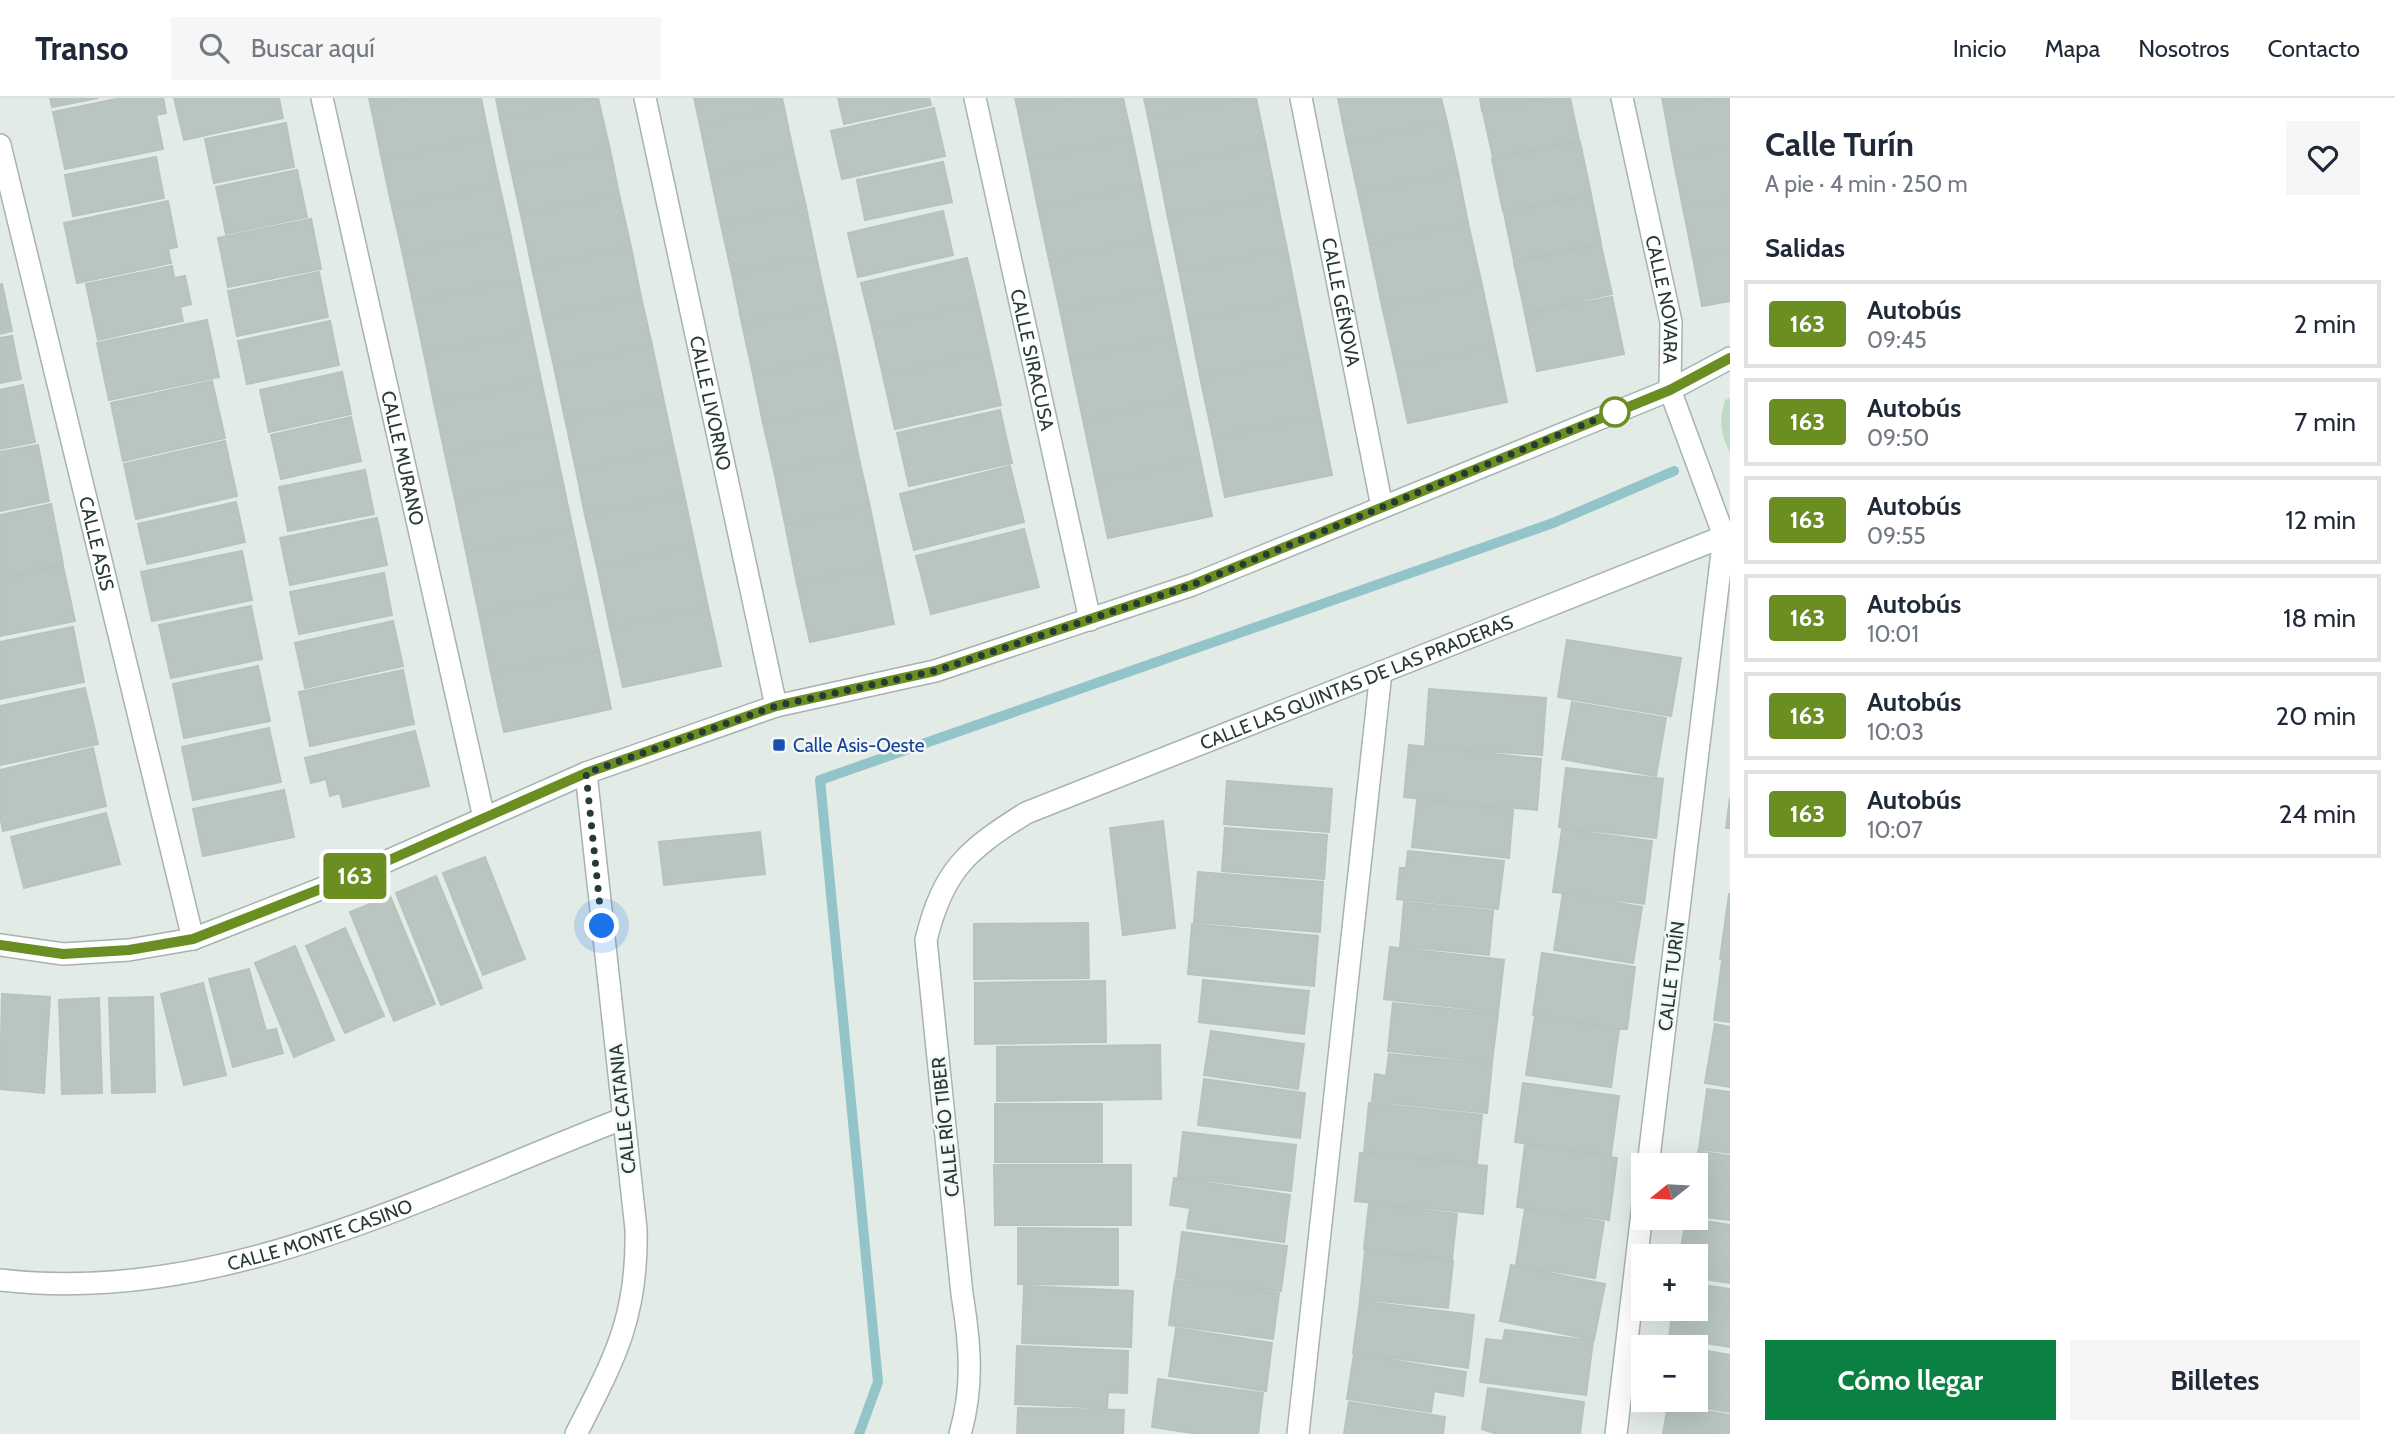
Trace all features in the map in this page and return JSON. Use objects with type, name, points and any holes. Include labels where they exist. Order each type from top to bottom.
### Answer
[{"type":"street","name":"CALLE MURANO","points":[[322,98],[484,818]]},
{"type":"street","name":"CALLE LIVORNO","points":[[645,98],[776,706]]},
{"type":"street","name":"CALLE SIRACUSA","points":[[975,98],[1090,620]]},
{"type":"street","name":"CALLE GÉNOVA","points":[[1301,98],[1382,507]]},
{"type":"street","name":"CALLE NOVARA","points":[[1622,98],[1671,323],[1670,390],[1727,535]]},
{"type":"street","name":"CALLE ASIS","points":[[0,145],[193,939]]},
{"type":"street","points":[[0,945],[63,954],[129,950],[193,939],[351,877],[586,773],[776,706],[935,671],[1192,585],[1670,390],[1730,358]]},
{"type":"street","name":"CALLE LAS QUINTAS DE LAS PRADERAS","points":[[986,838],[1026,813],[1727,535]]},
{"type":"street","name":"CALLE TURÍN","points":[[1650,1153],[1727,535]]},
{"type":"street","points":[[1298,1434],[1381,673]]},
{"type":"street","name":"CALLE CATANIA","points":[[576,1434],[614,1358],[629,1317],[637,1273],[636,1229],[586,773]]},
{"type":"street","name":"CALLE RÍO TIBER","points":[[960,1434],[970,1385],[969,1339],[962,1294],[926,940],[932,918],[950,877],[961,860],[986,838]]},
{"type":"street","name":"CALLE MONTE CASINO","points":[[0,1280],[65,1284],[119,1281],[229,1264],[289,1248],[394,1211],[622,1119]]},
{"type":"street","points":[[1616,1434],[1640,1230]]},
{"type":"green space","points":[[1730,398],[1730,453],[1722,433],[1721,421],[1725,400]]},
{"type":"building","points":[[50,98],[98,98],[52,107]]},
{"type":"building","points":[[121,98],[163,98],[166,113],[156,115],[163,149],[65,169],[53,112]]},
{"type":"building","points":[[174,98],[279,98],[283,118],[184,140]]},
{"type":"building","points":[[369,98],[411,98],[371,107]]},
{"type":"building","points":[[411,98],[481,98],[489,137],[382,160],[371,107]]},
{"type":"building","points":[[496,98],[597,98],[500,119]]},
{"type":"building","points":[[598,98],[610,150],[511,170],[500,119]]},
{"type":"building","points":[[694,98],[782,98],[784,107],[700,125]]},
{"type":"building","points":[[838,98],[929,98],[931,105],[844,124]]},
{"type":"building","points":[[1015,98],[1080,98],[1018,111]]},
{"type":"building","points":[[1080,98],[1123,98],[1132,138],[1028,159],[1018,111]]},
{"type":"building","points":[[1144,98],[1246,98],[1148,117]]},
{"type":"building","points":[[1256,98],[1266,146],[1158,167],[1148,117]]},
{"type":"building","points":[[1338,98],[1441,98],[1447,122],[1347,143]]},
{"type":"building","points":[[1480,98],[1544,98],[1482,111]]},
{"type":"building","points":[[1551,98],[1570,98],[1579,140],[1493,158],[1483,112]]},
{"type":"building","points":[[1662,98],[1719,98],[1664,108]]},
{"type":"building","points":[[1730,98],[1730,147],[1673,158],[1664,108]]},
{"type":"building","points":[[784,107],[794,155],[710,173],[700,125]]},
{"type":"building","points":[[934,108],[945,156],[842,179],[831,131]]},
{"type":"building","points":[[1447,122],[1458,172],[1358,193],[1347,143]]},
{"type":"building","points":[[286,123],[294,167],[214,183],[205,139]]},
{"type":"building","points":[[489,137],[499,184],[392,207],[382,160]]},
{"type":"building","points":[[1132,138],[1142,186],[1038,208],[1028,159]]},
{"type":"building","points":[[1580,142],[1591,194],[1503,211],[1492,159]]},
{"type":"building","points":[[1266,146],[1276,196],[1168,218],[1158,167]]},
{"type":"building","points":[[1730,147],[1730,199],[1683,208],[1673,158]]},
{"type":"building","points":[[610,150],[619,194],[521,215],[511,170]]},
{"type":"building","points":[[794,155],[806,207],[721,225],[710,173]]},
{"type":"building","points":[[156,157],[164,198],[73,216],[65,175]]},
{"type":"building","points":[[943,162],[952,202],[865,220],[857,180]]},
{"type":"building","points":[[297,170],[307,217],[226,234],[216,187]]},
{"type":"building","points":[[1458,172],[1468,223],[1369,244],[1358,193]]},
{"type":"building","points":[[499,184],[510,232],[403,255],[392,207]]},
{"type":"building","points":[[1142,186],[1153,239],[1049,260],[1038,208]]},
{"type":"building","points":[[619,194],[631,247],[532,268],[521,215]]},
{"type":"building","points":[[1591,195],[1601,243],[1514,261],[1504,213]]},
{"type":"building","points":[[1276,196],[1287,249],[1179,271],[1168,218]]},
{"type":"building","points":[[1730,199],[1730,251],[1693,258],[1683,208]]},
{"type":"building","points":[[168,201],[177,247],[168,249],[171,263],[77,283],[64,223]]},
{"type":"building","points":[[806,207],[816,256],[732,274],[721,225]]},
{"type":"building","points":[[943,211],[953,255],[858,277],[848,233]]},
{"type":"building","points":[[311,219],[321,269],[228,287],[218,238]]},
{"type":"building","points":[[1468,223],[1482,285],[1382,306],[1369,244]]},
{"type":"building","points":[[510,232],[520,280],[413,302],[403,255]]},
{"type":"building","points":[[1153,239],[1164,289],[1060,310],[1049,260]]},
{"type":"building","points":[[1601,245],[1612,294],[1525,313],[1514,263]]},
{"type":"building","points":[[631,247],[641,297],[543,318],[532,268]]},
{"type":"building","points":[[1287,249],[1297,300],[1189,321],[1179,271]]},
{"type":"building","points":[[1730,251],[1730,301],[1702,306],[1693,258]]},
{"type":"building","points":[[816,256],[827,306],[742,324],[732,274]]},
{"type":"building","points":[[967,258],[978,303],[872,328],[861,283]]},
{"type":"building","points":[[172,266],[174,278],[185,276],[191,304],[180,307],[183,321],[98,340],[86,284]]},
{"type":"building","points":[[319,272],[328,317],[237,336],[228,291]]},
{"type":"building","points":[[520,280],[531,332],[424,354],[413,302]]},
{"type":"building","points":[[2,284],[12,331],[0,334],[0,285]]},
{"type":"building","points":[[1482,285],[1495,346],[1396,368],[1382,306]]},
{"type":"building","points":[[1164,289],[1174,337],[1070,359],[1060,310]]},
{"type":"building","points":[[641,297],[652,345],[554,367],[543,318]]},
{"type":"building","points":[[1612,297],[1624,354],[1537,371],[1525,314]]},
{"type":"building","points":[[1297,300],[1308,355],[1200,377],[1189,321]]},
{"type":"building","points":[[978,303],[989,352],[883,376],[872,328]]},
{"type":"building","points":[[827,306],[838,356],[753,374],[742,324]]},
{"type":"building","points":[[207,320],[219,377],[109,400],[97,343]]},
{"type":"building","points":[[330,321],[339,365],[247,384],[238,341]]},
{"type":"building","points":[[531,332],[541,380],[434,403],[424,354]]},
{"type":"building","points":[[12,336],[21,379],[0,383],[0,338]]},
{"type":"building","points":[[1174,337],[1187,398],[1083,420],[1070,359]]},
{"type":"building","points":[[652,345],[663,397],[565,419],[554,367]]},
{"type":"building","points":[[1495,346],[1507,402],[1408,423],[1396,368]]},
{"type":"building","points":[[989,352],[1001,405],[895,429],[883,376]]},
{"type":"building","points":[[1308,355],[1320,416],[1213,438],[1200,377]]},
{"type":"building","points":[[838,356],[848,405],[763,423],[753,374]]},
{"type":"building","points":[[342,372],[351,414],[269,432],[260,390]]},
{"type":"building","points":[[541,380],[552,431],[445,454],[434,403]]},
{"type":"building","points":[[212,381],[225,438],[123,461],[111,403]]},
{"type":"building","points":[[23,385],[35,442],[0,449],[0,390]]},
{"type":"building","points":[[663,397],[674,449],[576,470],[565,419]]},
{"type":"building","points":[[1187,398],[1200,459],[1096,482],[1083,420]]},
{"type":"building","points":[[848,405],[858,454],[774,471],[763,423]]},
{"type":"building","points":[[1000,410],[1012,463],[909,486],[897,433]]},
{"type":"building","points":[[1320,416],[1332,475],[1225,497],[1213,438]]},
{"type":"building","points":[[351,417],[361,461],[281,479],[271,435]]},
{"type":"building","points":[[552,431],[562,478],[455,500],[445,454]]},
{"type":"building","points":[[225,441],[237,496],[136,519],[124,464]]},
{"type":"building","points":[[38,445],[49,501],[0,511],[0,452]]},
{"type":"building","points":[[674,449],[684,494],[585,515],[576,470]]},
{"type":"building","points":[[858,454],[870,507],[785,524],[774,471]]},
{"type":"building","points":[[1200,459],[1212,516],[1108,538],[1096,482]]},
{"type":"building","points":[[1010,466],[1024,522],[914,550],[900,494]]},
{"type":"building","points":[[365,470],[374,514],[288,531],[279,487]]},
{"type":"building","points":[[562,478],[573,530],[466,552],[455,500]]},
{"type":"building","points":[[684,494],[695,546],[597,567],[585,515]]},
{"type":"building","points":[[236,502],[245,542],[147,564],[138,524]]},
{"type":"building","points":[[51,504],[63,564],[0,577],[0,515]]},
{"type":"building","points":[[870,507],[882,566],[797,584],[785,524]]},
{"type":"building","points":[[377,518],[387,565],[290,585],[280,538]]},
{"type":"building","points":[[1024,529],[1039,587],[931,614],[916,556]]},
{"type":"building","points":[[573,530],[586,590],[479,614],[466,552]]},
{"type":"building","points":[[695,546],[708,607],[610,628],[597,567]]},
{"type":"building","points":[[242,551],[252,600],[152,621],[141,572]]},
{"type":"building","points":[[63,566],[75,621],[0,636],[0,579]]},
{"type":"building","points":[[882,566],[894,624],[810,642],[797,584]]},
{"type":"building","points":[[384,573],[392,615],[299,634],[290,592]]},
{"type":"building","points":[[586,590],[599,651],[491,673],[479,614]]},
{"type":"building","points":[[251,606],[262,659],[171,678],[159,625]]},
{"type":"building","points":[[708,607],[721,666],[623,687],[610,628]]},
{"type":"building","points":[[393,621],[403,666],[305,688],[295,643]]},
{"type":"building","points":[[73,627],[84,682],[0,699],[0,642]]},
{"type":"building","points":[[1567,640],[1681,658],[1671,716],[1558,697]]},
{"type":"building","points":[[599,651],[611,709],[504,732],[491,673]]},
{"type":"building","points":[[258,666],[270,721],[184,738],[173,684]]},
{"type":"building","points":[[403,670],[414,724],[310,746],[299,692]]},
{"type":"building","points":[[85,688],[98,744],[0,765],[0,706]]},
{"type":"building","points":[[1429,689],[1546,698],[1542,755],[1425,747]]},
{"type":"building","points":[[1572,702],[1666,718],[1656,776],[1562,759]]},
{"type":"building","points":[[269,728],[281,782],[193,800],[182,747]]},
{"type":"building","points":[[415,731],[429,786],[343,807],[340,793],[330,796],[326,779],[311,783],[305,758]]},
{"type":"building","points":[[1409,745],[1541,759],[1537,810],[1404,797]]},
{"type":"building","points":[[93,748],[106,806],[3,831],[0,816],[0,770]]},
{"type":"building","points":[[1566,768],[1663,779],[1656,838],[1559,827]]},
{"type":"building","points":[[1227,781],[1332,789],[1329,832],[1224,824]]},
{"type":"building","points":[[284,790],[294,837],[203,856],[193,809]]},
{"type":"building","points":[[1730,798],[1730,828],[1726,828]]},
{"type":"building","points":[[1417,800],[1513,810],[1509,858],[1412,847]]},
{"type":"building","points":[[106,813],[120,864],[24,888],[11,837]]},
{"type":"building","points":[[1163,821],[1175,928],[1123,935],[1110,828]]},
{"type":"building","points":[[1225,828],[1327,835],[1324,879],[1222,871]]},
{"type":"building","points":[[1562,829],[1652,841],[1644,904],[1553,892]]},
{"type":"building","points":[[760,832],[765,874],[664,885],[659,842]]},
{"type":"building","points":[[1408,851],[1504,861],[1498,909],[1397,899],[1400,868],[1406,868]]},
{"type":"building","points":[[485,857],[525,959],[483,975],[443,873]]},
{"type":"building","points":[[1198,872],[1323,882],[1320,932],[1194,922]]},
{"type":"building","points":[[436,876],[482,988],[441,1005],[396,893]]},
{"type":"building","points":[[1563,893],[1642,907],[1633,963],[1554,950]]},
{"type":"building","points":[[1730,894],[1730,960],[1720,959]]},
{"type":"building","points":[[390,896],[435,1004],[394,1021],[350,912]]},
{"type":"building","points":[[1404,902],[1493,911],[1489,955],[1400,946]]},
{"type":"building","points":[[1088,923],[1089,978],[974,979],[974,924]]},
{"type":"building","points":[[1192,924],[1318,936],[1314,986],[1188,974]]},
{"type":"building","points":[[345,928],[384,1016],[345,1033],[306,946]]},
{"type":"building","points":[[295,946],[334,1040],[294,1057],[255,963]]},
{"type":"building","points":[[1390,947],[1504,960],[1498,1012],[1384,999]]},
{"type":"building","points":[[1542,953],[1635,967],[1627,1029],[1533,1015]]},
{"type":"building","points":[[1722,961],[1730,962],[1730,1022],[1714,1020]]},
{"type":"building","points":[[249,969],[266,1031],[276,1029],[283,1053],[233,1067],[209,979]]},
{"type":"building","points":[[1203,980],[1309,991],[1304,1034],[1199,1022]]},
{"type":"building","points":[[1105,981],[1106,1042],[975,1044],[975,983]]},
{"type":"building","points":[[203,983],[226,1075],[184,1085],[161,994]]},
{"type":"building","points":[[2,994],[50,997],[44,1093],[0,1089]]},
{"type":"building","points":[[153,997],[155,1092],[112,1093],[109,998]]},
{"type":"building","points":[[99,998],[102,1093],[62,1094],[59,1000]]},
{"type":"building","points":[[1393,1003],[1498,1014],[1492,1062],[1388,1051]]},
{"type":"building","points":[[1535,1016],[1619,1029],[1611,1087],[1526,1075]]},
{"type":"building","points":[[1715,1024],[1730,1027],[1730,1087],[1705,1083]]},
{"type":"building","points":[[1211,1031],[1304,1044],[1298,1089],[1204,1075]]},
{"type":"building","points":[[1160,1045],[1161,1099],[997,1101],[997,1047]]},
{"type":"building","points":[[1389,1054],[1492,1064],[1487,1113],[1372,1101],[1375,1074],[1386,1076]]},
{"type":"building","points":[[1204,1079],[1305,1093],[1300,1138],[1198,1125]]},
{"type":"building","points":[[1523,1083],[1619,1096],[1611,1155],[1515,1142]]},
{"type":"building","points":[[1707,1089],[1730,1092],[1730,1153],[1699,1149]]},
{"type":"building","points":[[1369,1103],[1482,1115],[1477,1163],[1364,1152]]},
{"type":"building","points":[[995,1104],[1102,1104],[1102,1162],[995,1162]]},
{"type":"building","points":[[1183,1132],[1296,1145],[1291,1191],[1178,1177]]},
{"type":"building","points":[[1525,1145],[1617,1158],[1609,1220],[1517,1207]]},
{"type":"building","points":[[1698,1151],[1730,1156],[1730,1220],[1708,1217],[1708,1153]]},
{"type":"building","points":[[1360,1153],[1487,1166],[1483,1214],[1355,1201]]},
{"type":"building","points":[[994,1165],[1131,1165],[1131,1225],[995,1225]]},
{"type":"building","points":[[1174,1178],[1290,1195],[1284,1242],[1187,1228],[1190,1208],[1170,1205]]},
{"type":"building","points":[[1369,1204],[1457,1214],[1452,1259],[1364,1249]]},
{"type":"building","points":[[1525,1209],[1604,1222],[1595,1278],[1516,1265]]},
{"type":"building","points":[[1708,1222],[1730,1225],[1730,1283],[1708,1280],[1708,1244],[1682,1244],[1684,1230],[1708,1230]]},
{"type":"building","points":[[1018,1228],[1118,1229],[1118,1285],[1018,1284]]},
{"type":"building","points":[[1182,1232],[1287,1246],[1281,1291],[1176,1278]]},
{"type":"building","points":[[1365,1251],[1453,1261],[1448,1308],[1360,1299]]},
{"type":"building","points":[[1511,1265],[1605,1284],[1594,1340],[1500,1321]]},
{"type":"building","points":[[1175,1280],[1279,1293],[1273,1339],[1169,1325]]},
{"type":"building","points":[[1024,1286],[1133,1291],[1131,1347],[1022,1343]]},
{"type":"building","points":[[1708,1286],[1730,1289],[1730,1347],[1708,1343],[1708,1335],[1669,1335],[1671,1321],[1708,1321]]},
{"type":"building","points":[[1360,1301],[1474,1315],[1468,1368],[1353,1353]]},
{"type":"building","points":[[1176,1328],[1272,1343],[1266,1391],[1169,1376]]},
{"type":"building","points":[[1505,1330],[1593,1341],[1586,1395],[1480,1382],[1486,1339],[1503,1341]]},
{"type":"building","points":[[1017,1346],[1128,1351],[1127,1393],[1108,1392],[1107,1408],[1015,1404]]},
{"type":"building","points":[[1708,1351],[1730,1355],[1730,1412],[1708,1409]]},
{"type":"building","points":[[1354,1354],[1466,1372],[1463,1396],[1434,1391],[1431,1412],[1347,1399]]},
{"type":"building","points":[[1158,1379],[1263,1393],[1258,1434],[1199,1434],[1152,1427]]},
{"type":"building","points":[[1488,1388],[1584,1402],[1580,1434],[1497,1434],[1482,1429]]},
{"type":"building","points":[[1349,1402],[1445,1417],[1443,1434],[1344,1434]]},
{"type":"building","points":[[1018,1408],[1124,1410],[1123,1434],[1017,1434]]},
{"type":"building","points":[[1708,1411],[1730,1415],[1730,1434],[1663,1434],[1667,1412]]},
{"type":"waterway","points":[[859,1434],[878,1382],[820,780],[1553,523],[1674,471]]},
{"type":"bus line","name":"163","points":[[0,945],[63,954],[129,950],[193,939],[351,877],[586,773],[776,706],[935,671],[1192,585],[1670,390],[1730,358]]},
{"type":"place","name":"Calle Asis-Oeste","points":[[779,745]]},
{"type":"route","points":[[602,926],[586,773],[776,706],[935,671],[1192,585],[1622,409],[1615,412]]}]
